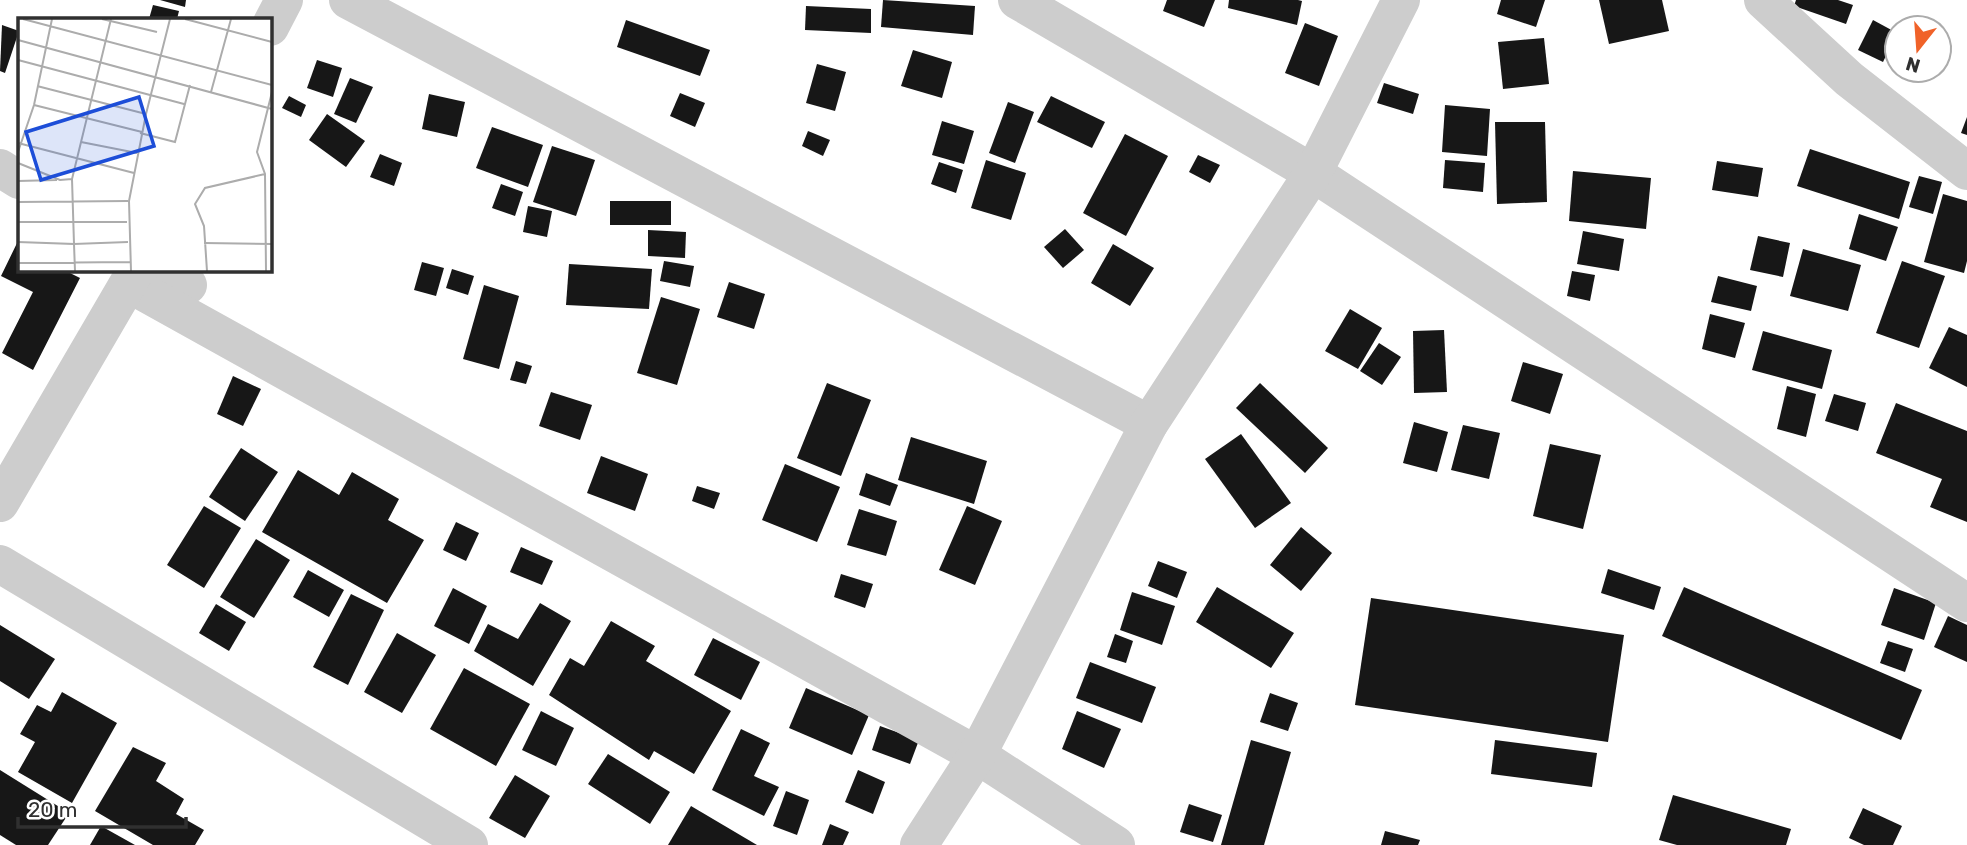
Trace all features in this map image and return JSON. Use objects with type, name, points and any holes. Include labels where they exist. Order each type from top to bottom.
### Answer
[{"type":"street","points":[[271,25],[284,0]]},
{"type":"street","points":[[348,0],[1149,424]]},
{"type":"street","points":[[1017,0],[1313,173],[1967,603]]},
{"type":"street","points":[[919,845],[977,755],[1149,424],[1313,173],[1401,0]]},
{"type":"street","points":[[1763,0],[1849,79],[1967,171]]},
{"type":"street","points":[[0,168],[18,179]]},
{"type":"street","points":[[0,503],[132,277],[977,755],[1116,845]]},
{"type":"street","points":[[0,564],[469,845]]},
{"type":"building","points":[[160,0],[186,0],[185,7]]},
{"type":"building","points":[[883,0],[975,6],[973,35],[881,27]]},
{"type":"building","points":[[1167,0],[1215,0],[1204,27],[1163,11]]},
{"type":"building","points":[[1229,0],[1302,1],[1297,25],[1228,8]]},
{"type":"building","points":[[1501,0],[1545,0],[1536,27],[1497,14]]},
{"type":"building","points":[[1599,0],[1662,0],[1669,31],[1609,44]]},
{"type":"building","points":[[1796,0],[1838,0],[1853,5],[1846,24],[1794,6]]},
{"type":"building","points":[[153,5],[179,11],[177,18],[149,18]]},
{"type":"building","points":[[806,6],[871,9],[871,33],[805,30]]},
{"type":"building","points":[[626,20],[710,50],[700,76],[617,47]]},
{"type":"building","points":[[1873,20],[1883,25],[1883,62],[1858,50]]},
{"type":"building","points":[[1305,23],[1338,36],[1319,86],[1285,73]]},
{"type":"building","points":[[2,25],[18,31],[18,34],[5,73],[0,71]]},
{"type":"building","points":[[1544,38],[1549,84],[1503,89],[1498,42]]},
{"type":"building","points":[[913,50],[952,62],[942,98],[901,86]]},
{"type":"building","points":[[317,60],[342,68],[333,97],[307,88]]},
{"type":"building","points":[[817,64],[846,72],[835,111],[806,103]]},
{"type":"building","points":[[350,78],[373,87],[356,123],[334,114]]},
{"type":"building","points":[[1384,83],[1419,94],[1413,114],[1377,103]]},
{"type":"building","points":[[680,93],[705,103],[695,127],[670,116]]},
{"type":"building","points":[[429,94],[465,102],[457,137],[422,129]]},
{"type":"building","points":[[289,96],[306,105],[301,117],[282,108]]},
{"type":"building","points":[[1051,96],[1105,122],[1092,148],[1037,122]]},
{"type":"building","points":[[1008,102],[1034,112],[1015,163],[989,153]]},
{"type":"building","points":[[1445,105],[1490,109],[1487,156],[1442,152]]},
{"type":"building","points":[[327,114],[365,141],[346,167],[309,140]]},
{"type":"building","points":[[1967,117],[1967,135],[1961,133]]},
{"type":"building","points":[[942,121],[974,131],[964,164],[932,155]]},
{"type":"building","points":[[1495,122],[1545,122],[1547,202],[1497,204]]},
{"type":"building","points":[[492,127],[543,145],[528,187],[476,168]]},
{"type":"building","points":[[808,131],[830,140],[823,156],[802,146]]},
{"type":"building","points":[[1125,134],[1168,156],[1126,236],[1083,213]]},
{"type":"building","points":[[552,146],[595,160],[576,216],[533,202]]},
{"type":"building","points":[[1810,149],[1910,182],[1899,219],[1797,186]]},
{"type":"building","points":[[380,154],[402,163],[394,186],[370,177]]},
{"type":"building","points":[[1198,155],[1220,165],[1210,183],[1189,172]]},
{"type":"building","points":[[986,160],[1026,173],[1011,220],[971,208]]},
{"type":"building","points":[[1445,160],[1485,163],[1483,192],[1443,188]]},
{"type":"building","points":[[1717,161],[1763,168],[1758,197],[1712,190]]},
{"type":"building","points":[[939,162],[963,170],[956,193],[931,184]]},
{"type":"building","points":[[1573,171],[1651,178],[1646,229],[1569,221]]},
{"type":"building","points":[[1919,176],[1942,182],[1933,214],[1909,207]]},
{"type":"building","points":[[501,184],[523,192],[515,216],[492,208]]},
{"type":"building","points":[[1943,194],[1967,201],[1967,261],[1964,273],[1924,262]]},
{"type":"building","points":[[610,201],[671,201],[671,225],[610,225]]},
{"type":"building","points":[[528,206],[552,211],[547,237],[523,232]]},
{"type":"building","points":[[1859,214],[1898,227],[1886,261],[1849,249]]},
{"type":"building","points":[[1065,229],[1084,250],[1063,268],[1044,247]]},
{"type":"building","points":[[648,230],[686,232],[685,258],[648,256]]},
{"type":"building","points":[[1583,231],[1624,239],[1619,271],[1577,264]]},
{"type":"building","points":[[1758,236],[1790,243],[1783,277],[1750,270]]},
{"type":"building","points":[[18,241],[18,271],[66,271],[80,278],[33,370],[2,353],[33,292],[1,276]]},
{"type":"building","points":[[1113,244],[1154,268],[1130,306],[1091,283]]},
{"type":"building","points":[[1803,249],[1861,265],[1848,311],[1790,296]]},
{"type":"building","points":[[664,261],[694,266],[690,287],[660,281]]},
{"type":"building","points":[[1902,261],[1945,276],[1919,348],[1876,333]]},
{"type":"building","points":[[422,262],[444,268],[436,296],[414,290]]},
{"type":"building","points":[[569,264],[652,269],[649,309],[566,305]]},
{"type":"building","points":[[452,269],[474,276],[468,295],[446,288]]},
{"type":"building","points":[[1572,271],[1595,275],[1590,301],[1567,296]]},
{"type":"building","points":[[1718,276],[1757,286],[1751,311],[1711,302]]},
{"type":"building","points":[[729,282],[765,294],[754,329],[717,317]]},
{"type":"building","points":[[484,285],[519,296],[499,369],[463,359]]},
{"type":"building","points":[[661,297],[700,309],[677,385],[637,373]]},
{"type":"building","points":[[1350,309],[1382,328],[1358,369],[1325,351]]},
{"type":"building","points":[[1710,314],[1745,323],[1735,358],[1702,349]]},
{"type":"building","points":[[1949,327],[1967,335],[1967,387],[1929,368]]},
{"type":"building","points":[[1444,330],[1447,392],[1414,393],[1413,331]]},
{"type":"building","points":[[1763,331],[1832,350],[1822,389],[1752,370]]},
{"type":"building","points":[[1379,343],[1401,357],[1382,385],[1360,371]]},
{"type":"building","points":[[516,361],[532,366],[526,384],[510,380]]},
{"type":"building","points":[[1523,362],[1563,374],[1550,414],[1511,401]]},
{"type":"building","points":[[233,376],[261,389],[243,426],[217,414]]},
{"type":"building","points":[[827,383],[871,400],[841,476],[797,458]]},
{"type":"building","points":[[1260,383],[1328,448],[1305,473],[1236,408]]},
{"type":"building","points":[[1787,386],[1816,394],[1806,437],[1777,429]]},
{"type":"building","points":[[551,392],[592,405],[580,440],[539,426]]},
{"type":"building","points":[[1834,394],[1866,403],[1858,431],[1825,421]]},
{"type":"building","points":[[1896,403],[1967,431],[1967,522],[1930,507],[1942,479],[1876,453]]},
{"type":"building","points":[[1414,422],[1448,432],[1437,472],[1403,463]]},
{"type":"building","points":[[1463,425],[1500,433],[1489,479],[1451,470]]},
{"type":"building","points":[[1241,434],[1291,503],[1255,528],[1205,459]]},
{"type":"building","points":[[911,437],[987,461],[974,504],[898,480]]},
{"type":"building","points":[[1550,444],[1601,455],[1583,529],[1533,516]]},
{"type":"building","points":[[241,448],[278,472],[245,521],[209,497]]},
{"type":"building","points":[[601,456],[648,474],[635,511],[587,493]]},
{"type":"building","points":[[785,464],[840,487],[817,542],[762,520]]},
{"type":"building","points":[[298,470],[339,495],[352,472],[399,499],[388,520],[424,540],[387,603],[262,532]]},
{"type":"building","points":[[866,473],[898,485],[890,506],[859,495]]},
{"type":"building","points":[[697,486],[720,493],[714,509],[692,501]]},
{"type":"building","points":[[204,506],[241,528],[204,588],[167,565]]},
{"type":"building","points":[[967,506],[1002,521],[975,585],[939,570]]},
{"type":"building","points":[[859,509],[897,521],[886,556],[847,545]]},
{"type":"building","points":[[456,522],[479,533],[466,561],[443,550]]},
{"type":"building","points":[[1301,527],[1332,553],[1301,591],[1270,565]]},
{"type":"building","points":[[256,539],[290,560],[254,618],[220,597]]},
{"type":"building","points":[[521,547],[553,561],[542,585],[510,572]]},
{"type":"building","points":[[1158,561],[1187,572],[1177,598],[1148,586]]},
{"type":"building","points":[[1608,569],[1661,587],[1654,610],[1601,593]]},
{"type":"building","points":[[308,570],[344,590],[329,617],[293,597]]},
{"type":"building","points":[[841,574],[873,584],[865,608],[834,597]]},
{"type":"building","points":[[1217,587],[1294,633],[1271,668],[1196,622]]},
{"type":"building","points":[[1684,587],[1922,690],[1901,740],[1662,636]]},
{"type":"building","points":[[453,588],[487,606],[469,644],[434,626]]},
{"type":"building","points":[[1894,588],[1936,603],[1924,640],[1881,625]]},
{"type":"building","points":[[1132,592],[1175,606],[1162,645],[1120,630]]},
{"type":"building","points":[[351,594],[384,610],[348,685],[313,667]]},
{"type":"building","points":[[1371,598],[1624,635],[1608,742],[1355,705]]},
{"type":"building","points":[[540,603],[571,621],[533,686],[474,651],[488,624],[518,639]]},
{"type":"building","points":[[216,604],[246,622],[229,651],[199,633]]},
{"type":"building","points":[[1948,616],[1967,625],[1967,662],[1934,647]]},
{"type":"building","points":[[611,621],[655,646],[646,661],[731,711],[694,774],[654,751],[649,760],[549,695],[570,658],[584,666]]},
{"type":"building","points":[[0,625],[55,659],[29,699],[0,681]]},
{"type":"building","points":[[397,633],[436,655],[402,713],[364,692]]},
{"type":"building","points":[[1115,634],[1133,641],[1126,663],[1107,657]]},
{"type":"building","points":[[713,638],[760,662],[741,700],[694,675]]},
{"type":"building","points":[[1888,641],[1913,649],[1905,672],[1880,663]]},
{"type":"building","points":[[1090,662],[1156,687],[1142,723],[1076,698]]},
{"type":"building","points":[[464,668],[530,704],[496,766],[430,729]]},
{"type":"building","points":[[806,688],[869,715],[852,755],[789,728]]},
{"type":"building","points":[[62,692],[117,723],[72,803],[18,772],[35,742],[20,734],[37,705],[51,712]]},
{"type":"building","points":[[1270,693],[1298,703],[1288,731],[1260,722]]},
{"type":"building","points":[[541,711],[574,728],[556,766],[522,750]]},
{"type":"building","points":[[1077,711],[1121,729],[1104,768],[1062,749]]},
{"type":"building","points":[[880,726],[919,740],[910,764],[872,750]]},
{"type":"building","points":[[741,729],[770,743],[754,776],[779,787],[764,816],[712,790]]},
{"type":"building","points":[[1251,740],[1291,752],[1264,845],[1221,845]]},
{"type":"building","points":[[1495,740],[1597,753],[1592,787],[1491,774]]},
{"type":"building","points":[[133,747],[166,763],[156,781],[184,799],[176,814],[204,830],[195,845],[153,845],[95,811]]},
{"type":"building","points":[[608,754],[670,792],[650,824],[588,784]]},
{"type":"building","points":[[0,770],[69,813],[48,845],[16,845],[0,835]]},
{"type":"building","points":[[858,770],[885,782],[873,814],[845,802]]},
{"type":"building","points":[[515,775],[550,796],[525,838],[489,818]]},
{"type":"building","points":[[786,791],[809,800],[797,835],[773,826]]},
{"type":"building","points":[[1673,795],[1791,829],[1786,845],[1677,845],[1659,840]]},
{"type":"building","points":[[1189,804],[1222,815],[1213,842],[1180,832]]},
{"type":"building","points":[[691,806],[757,845],[668,845]]},
{"type":"building","points":[[1863,808],[1902,826],[1893,845],[1864,845],[1849,838]]},
{"type":"building","points":[[830,824],[849,832],[843,845],[822,845]]},
{"type":"building","points":[[101,826],[135,845],[90,845]]},
{"type":"building","points":[[1385,831],[1420,840],[1418,845],[1381,845]]}]
